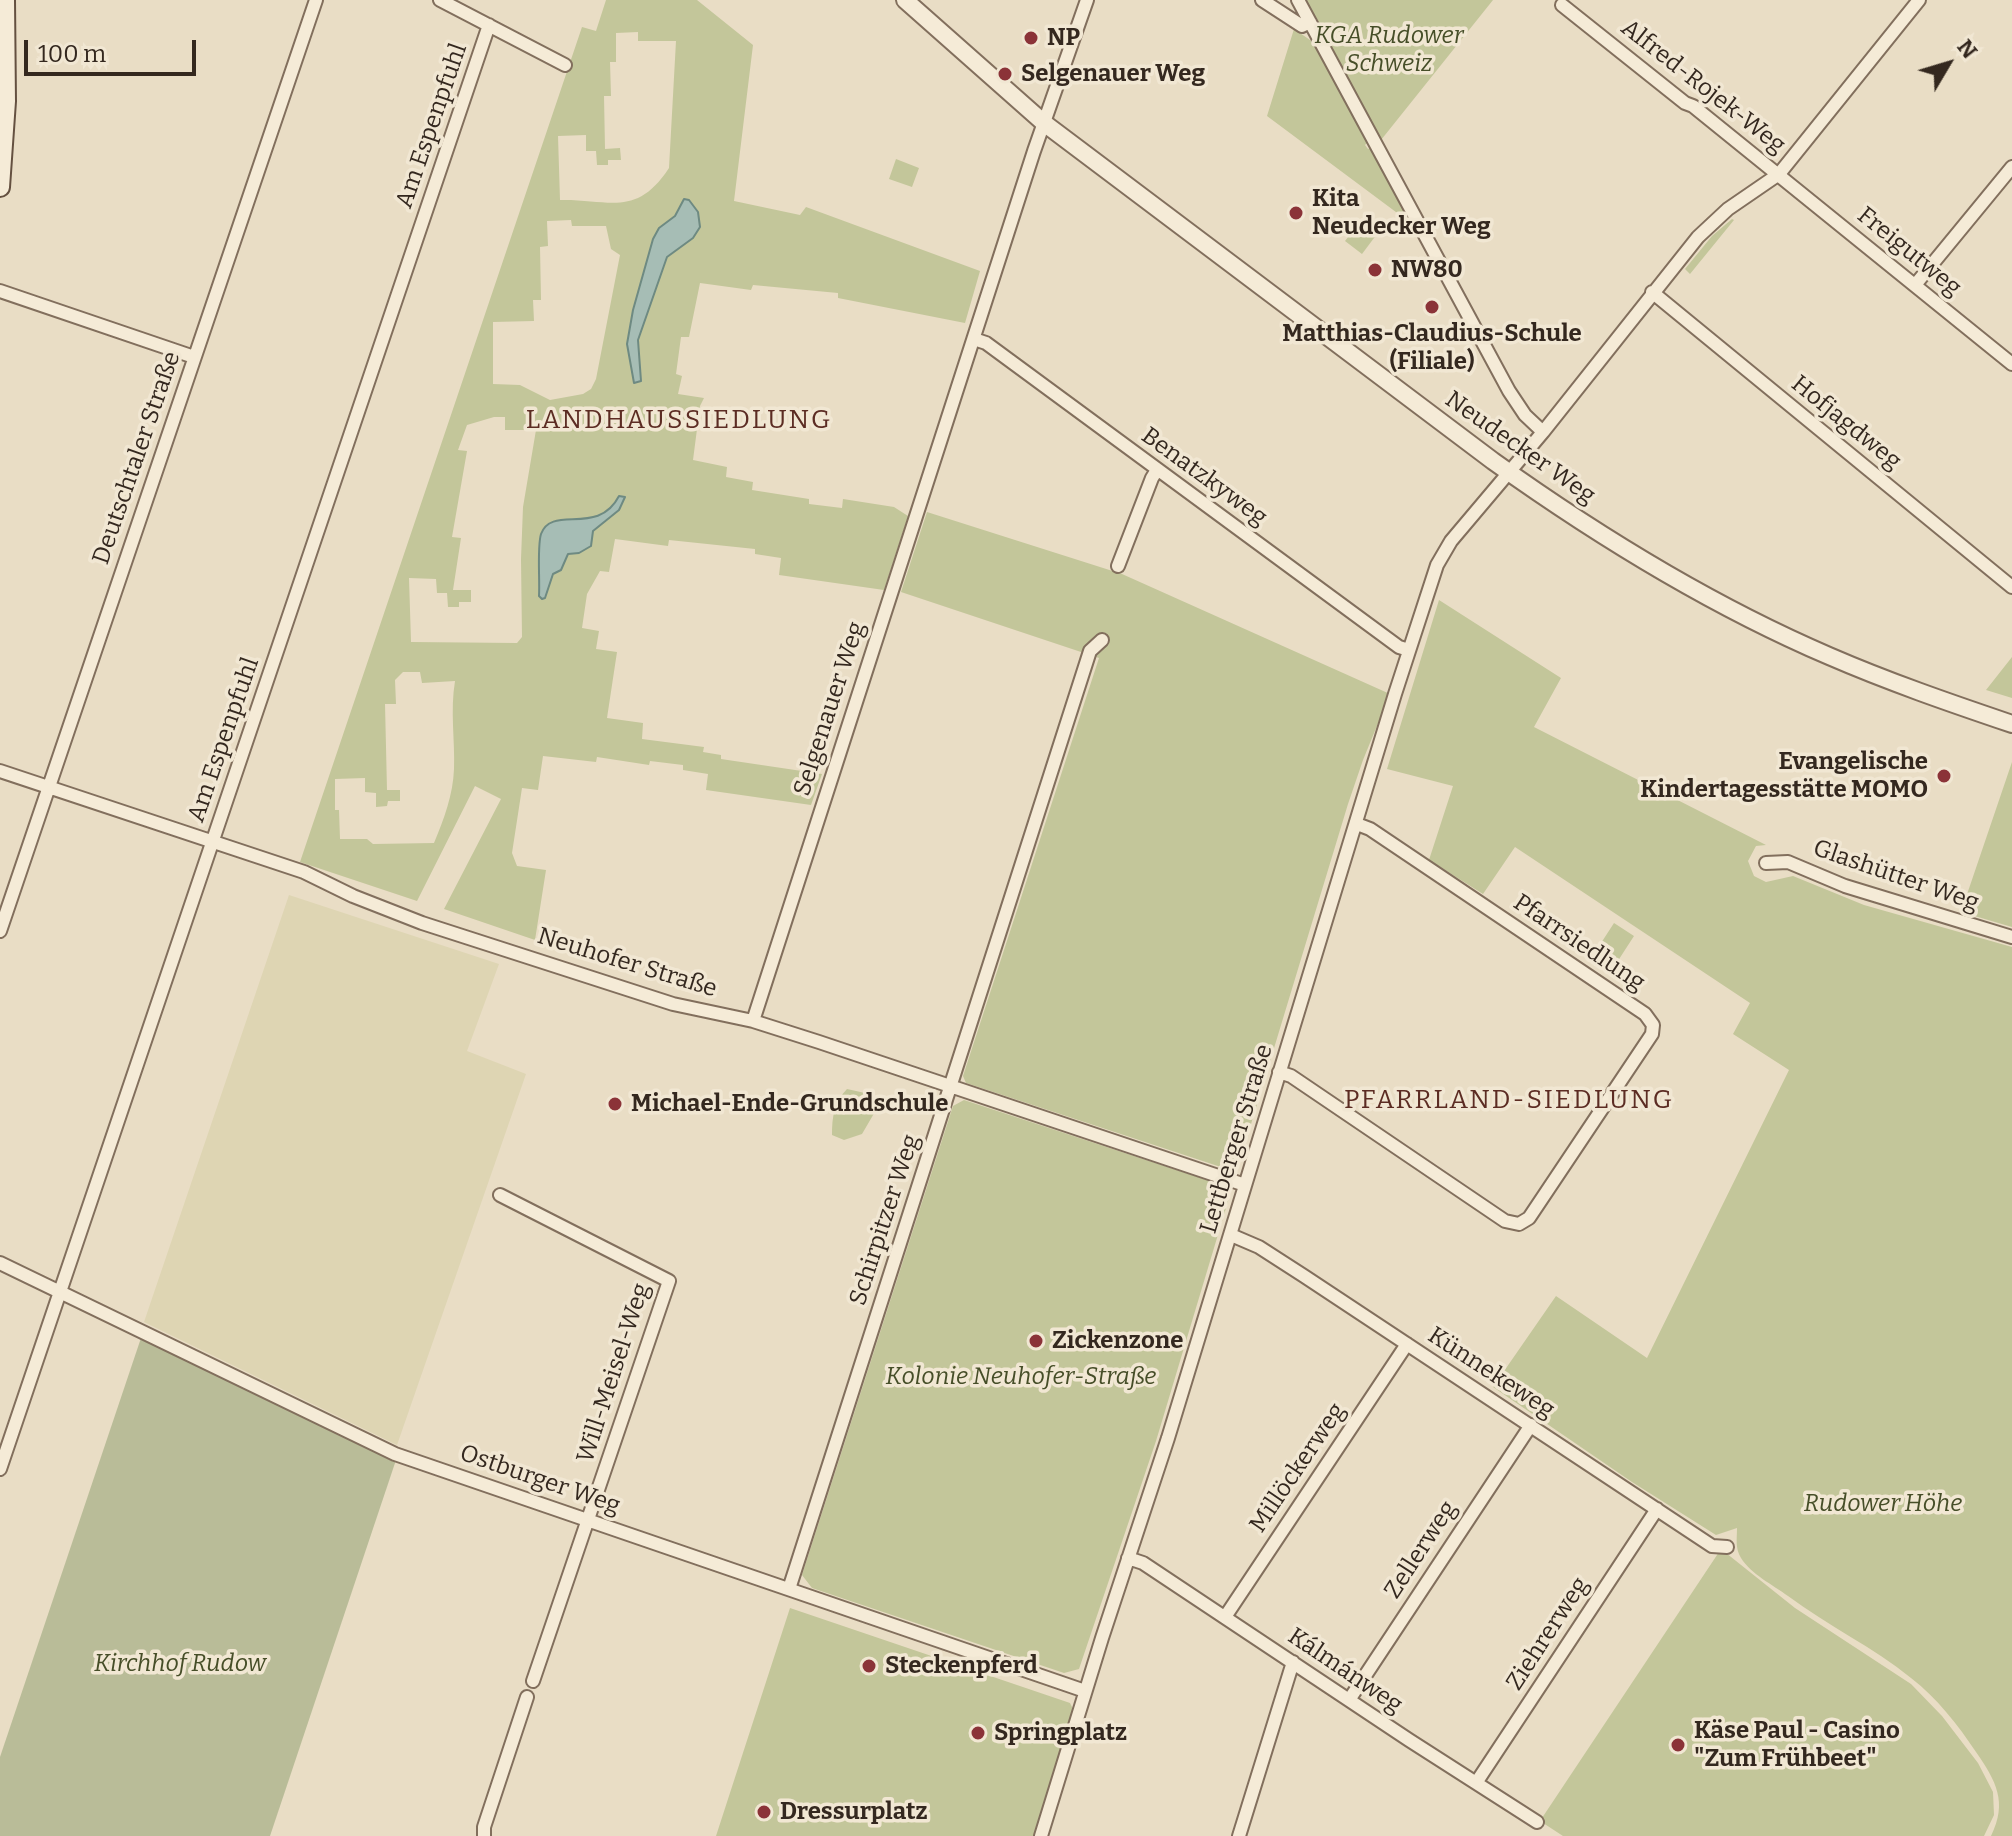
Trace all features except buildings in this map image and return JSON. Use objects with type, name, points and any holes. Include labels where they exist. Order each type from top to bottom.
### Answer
[{"type":"main road","points":[[0,187],[5,0]]},
{"type":"street","name":"Deutschtaler Straße","points":[[0,931],[316,0]]},
{"type":"street","points":[[440,0],[565,65]]},
{"type":"street","name":"Neudecker Weg","points":[[905,0],[1044,123],[1509,472],[1626,549],[1741,613],[1841,661],[2012,724]]},
{"type":"street","name":"Selgenauer Weg","points":[[753,1021],[1044,123],[1087,0]]},
{"type":"street","points":[[1262,0],[1302,26],[1310,22]]},
{"type":"street","points":[[1298,0],[1509,391],[1525,415],[1543,432]]},
{"type":"street","name":"Lettberger Straße","points":[[1041,1836],[1231,1235],[1437,565],[1451,541],[1543,432],[1711,222],[1779,174],[1919,0]]},
{"type":"street","name":"Alfred-Rojek-Weg","points":[[1562,5],[1779,174]]},
{"type":"street","name":"Am Espenpfuhl","points":[[0,1469],[489,25]]},
{"type":"street","points":[[1915,285],[2012,167]]},
{"type":"street","name":"Freigutweg","points":[[1779,174],[2012,364]]},
{"type":"street","points":[[0,291],[194,357]]},
{"type":"street","name":"Hofjagdweg","points":[[1652,292],[2012,587]]},
{"type":"street","name":"Benatzkyweg","points":[[974,339],[986,343],[1399,647],[1409,650]]},
{"type":"street","points":[[1118,566],[1157,470]]},
{"type":"street","name":"Schirpitzer Weg","points":[[789,1589],[1090,651],[1102,640]]},
{"type":"street","name":"Neuhofer Straße","points":[[0,771],[304,872],[353,896],[422,923],[673,1004],[753,1021],[1245,1185]]},
{"type":"street","name":"Pfarrsiedlung","points":[[1279,1072],[1302,1083],[1505,1221],[1519,1224],[1529,1218],[1652,1034],[1653,1025],[1645,1014],[1370,829],[1357,824]]},
{"type":"street","name":"Glashütter Weg","points":[[1766,863],[1788,862],[1858,890],[2012,937]]},
{"type":"street","name":"Will-Meisel-Weg","points":[[500,1195],[669,1281],[588,1520]]},
{"type":"street","name":"Künnekeweg","points":[[1231,1235],[1259,1247],[1712,1546],[1727,1547]]},
{"type":"street","name":"Ostburger Weg","points":[[0,1263],[395,1454],[1085,1691]]},
{"type":"street","name":"Millöckerweg","points":[[1225,1617],[1407,1344]]},
{"type":"street","name":"Zellerweg","points":[[1349,1700],[1531,1425]]},
{"type":"street","name":"Ziehrerweg","points":[[1476,1783],[1657,1509]]},
{"type":"street","points":[[533,1681],[588,1520]]},
{"type":"street","name":"Kálmánweg","points":[[1128,1558],[1143,1563],[1537,1822]]},
{"type":"street","points":[[1239,1836],[1293,1662]]},
{"type":"street","points":[[484,1836],[484,1827],[527,1697]]},
{"type":"shaded area","points":[[289,895],[499,964],[467,1051],[526,1074],[397,1445],[144,1322]]},
{"type":"green space","points":[[606,0],[697,0],[753,45],[734,201],[800,215],[806,207],[980,271],[965,323],[838,298],[838,293],[753,285],[751,290],[700,283],[689,337],[681,337],[676,374],[682,376],[678,394],[704,398],[700,406],[693,460],[727,467],[726,477],[753,482],[752,490],[809,499],[809,504],[842,508],[843,499],[894,507],[908,516],[884,590],[779,575],[781,558],[755,554],[755,549],[669,540],[668,546],[615,539],[609,572],[600,571],[587,594],[582,628],[599,631],[596,649],[617,652],[607,718],[643,723],[642,739],[704,747],[703,752],[721,755],[721,759],[822,774],[811,805],[706,790],[708,774],[683,770],[683,765],[650,761],[649,765],[597,757],[596,762],[543,756],[538,790],[522,788],[512,853],[517,866],[546,870],[535,940],[444,909],[501,799],[475,786],[417,901],[300,862],[582,27],[596,31]],"holes":[[[638,32],[638,41],[676,41],[669,168],[657,184],[633,200],[608,203],[560,200],[558,136],[586,135],[586,151],[596,151],[597,165],[608,165],[608,160],[621,160],[620,148],[605,149],[604,96],[611,96],[610,62],[616,62],[616,33]],[[571,220],[572,226],[606,226],[611,249],[620,255],[596,379],[591,389],[583,394],[550,400],[520,385],[493,384],[493,322],[534,321],[533,300],[541,300],[540,247],[548,246],[547,221]],[[505,417],[505,430],[536,430],[523,507],[522,637],[517,643],[411,642],[409,578],[436,579],[437,593],[447,593],[448,607],[459,607],[459,602],[471,602],[471,590],[453,590],[461,538],[452,537],[467,451],[458,450],[467,425]],[[403,672],[420,672],[422,683],[455,681],[453,779],[444,816],[434,843],[373,844],[367,839],[340,839],[339,810],[335,810],[335,779],[365,778],[365,792],[376,793],[376,807],[387,806],[388,801],[400,801],[400,790],[387,790],[385,704],[396,704],[395,680]]]},
{"type":"green space","name":"KGA Rudower Schweiz","points":[[1306,0],[1493,0],[1381,140]]},
{"type":"green space","points":[[1294,29],[1313,42],[1367,143],[1365,145],[1370,148],[1412,224],[1267,116]]},
{"type":"green space","points":[[896,159],[919,168],[912,187],[889,179]]},
{"type":"green space","points":[[1367,213],[1383,226],[1362,254],[1345,241]]},
{"type":"green space","points":[[1732,219],[1690,274],[1685,269],[1712,236]]},
{"type":"green space","points":[[927,512],[1122,574],[1390,694],[1348,804],[1238,1167],[1230,1170],[966,1083],[963,1076],[1099,658],[901,592]]},
{"type":"green space","name":"Rudower Höhe","points":[[1439,600],[1561,678],[1534,727],[1766,845],[1756,846],[1748,861],[1754,876],[1766,882],[1793,876],[1864,905],[2012,947],[2012,1836],[1991,1836],[1999,1813],[1994,1782],[1962,1732],[1921,1686],[1750,1569],[1738,1551],[1737,1528],[1716,1535],[1493,1387],[1556,1296],[1647,1358],[1789,1070],[1733,1034],[1750,1003],[1515,847],[1483,894],[1429,860],[1453,786],[1387,769]]},
{"type":"green space","points":[[2012,657],[2012,698],[1986,690]]},
{"type":"green space","points":[[2012,762],[2012,927],[1961,912]]},
{"type":"green space","points":[[1614,923],[1634,936],[1612,970],[1592,957]]},
{"type":"green space","points":[[847,1089],[865,1093],[876,1110],[862,1134],[844,1140],[832,1135],[832,1128],[837,1105]]},
{"type":"green space","name":"Kolonie Neuhofer-Straße","points":[[964,1100],[1225,1186],[1229,1198],[1156,1441],[1079,1669],[1064,1673],[812,1588],[802,1575],[953,1106]]},
{"type":"green space","name":"Kirchhof Rudow","points":[[141,1338],[396,1460],[270,1836],[0,1836],[0,1757]]},
{"type":"green space","points":[[1721,1549],[1795,1608],[1911,1684],[1942,1716],[1978,1763],[1993,1792],[1994,1815],[1984,1836],[1563,1836],[1540,1821]]},
{"type":"green space","points":[[790,1608],[1070,1703],[1073,1709],[1034,1836],[716,1836]]},
{"type":"water","points":[[684,199],[689,200],[698,212],[700,227],[693,238],[667,257],[638,340],[641,381],[634,383],[627,344],[633,310],[653,239],[659,228],[675,216]]},
{"type":"water","points":[[619,496],[625,497],[619,510],[593,531],[591,546],[579,553],[568,554],[561,570],[553,574],[542,599],[539,596],[539,547],[541,534],[547,525],[555,521],[600,515]]},
{"type":"place","name":"NP","points":[[1031,38]]},
{"type":"place","name":"Selgenauer Weg","points":[[1005,74]]},
{"type":"place","name":"Kita Neudecker Weg","points":[[1296,213]]},
{"type":"place","name":"NW80","points":[[1375,270]]},
{"type":"place","name":"Matthias-Claudius-Schule (Filiale)","points":[[1432,307]]},
{"type":"place","name":"Evangelische Kindertagesstätte MOMO","points":[[1944,776]]},
{"type":"place","name":"Michael-Ende-Grundschule","points":[[615,1104]]},
{"type":"place","name":"Zickenzone","points":[[1036,1341]]},
{"type":"place","name":"Steckenpferd","points":[[869,1666]]},
{"type":"place","name":"Springplatz","points":[[978,1733]]},
{"type":"place","name":"Käse Paul - Casino \"Zum Frühbeet\"","points":[[1678,1745]]},
{"type":"place","name":"Dressurplatz","points":[[764,1812]]},
{"type":"district","name":"LANDHAUSSIEDLUNG","points":[[679,421]]},
{"type":"district","name":"PFARRLAND-SIEDLUNG","points":[[1509,1101]]}]
